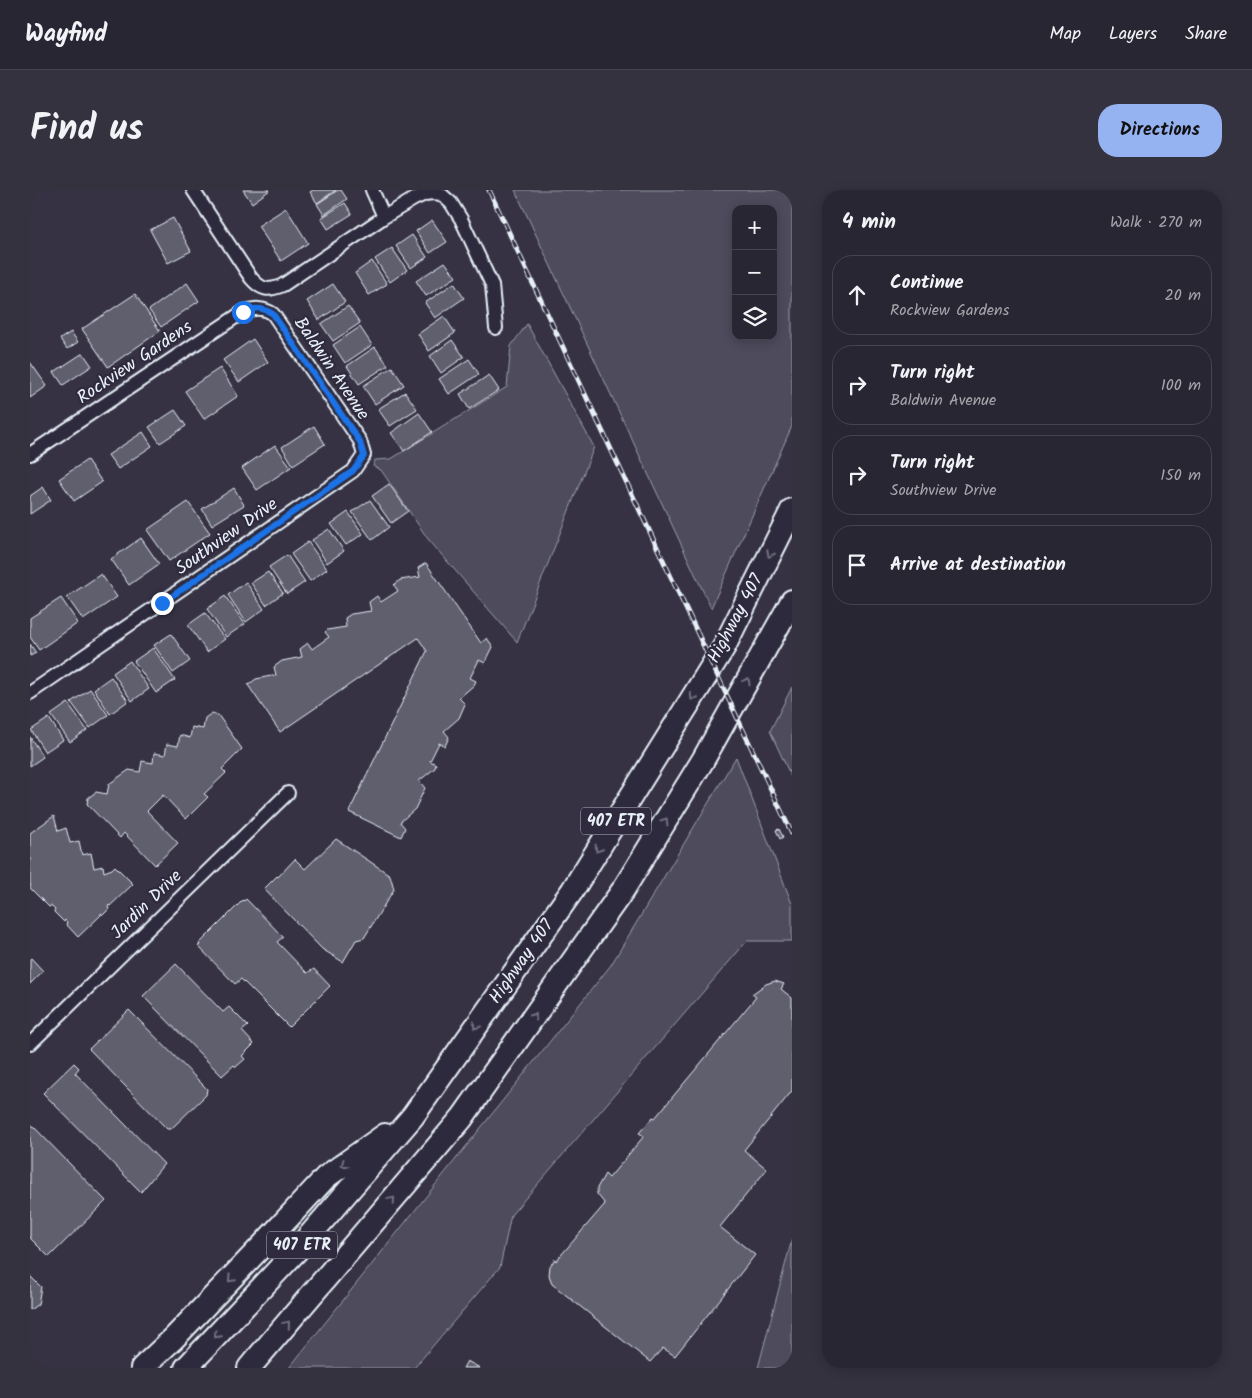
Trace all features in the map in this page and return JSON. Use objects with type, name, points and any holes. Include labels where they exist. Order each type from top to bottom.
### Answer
[{"type":"highway","name":"Highway 407","points":[[186,1368],[298,1250],[413,1116],[572,891],[724,647],[792,510]]},
{"type":"highway","name":"407 ETR","points":[[252,1366],[462,1118],[596,930],[623,890],[703,760],[792,601]]},
{"type":"highway","points":[[142,1368],[242,1268],[326,1176],[413,1116]]},
{"type":"street","points":[[193,190],[251,278],[257,286],[266,289],[274,289],[283,285],[414,199],[433,192],[441,194],[451,203],[461,219],[492,285],[496,328]]},
{"type":"street","points":[[372,190],[384,217]]},
{"type":"street","name":"Rockview Gardens","points":[[30,454],[243,312],[262,308]]},
{"type":"street","name":"Baldwin Avenue","points":[[262,308],[273,314],[360,442],[364,456]]},
{"type":"street","name":"Southview Drive","points":[[30,693],[353,471],[364,456]]},
{"type":"street","name":"Jardin Drive","points":[[30,1044],[288,793]]},
{"type":"shaded area","points":[[515,190],[792,190],[792,426],[711,608]]},
{"type":"shaded area","points":[[527,324],[594,447],[517,642],[428,539],[381,470],[373,466],[375,460],[391,459],[507,387],[511,346]]},
{"type":"shaded area","points":[[792,687],[792,779],[770,731]]},
{"type":"shaded area","points":[[736,757],[792,904],[792,941],[747,941],[511,1215],[500,1267],[414,1368],[289,1368],[611,965]]},
{"type":"shaded area","points":[[792,1239],[792,1368],[758,1368]]},
{"type":"building","points":[[243,190],[270,190],[252,203]]},
{"type":"building","points":[[313,190],[336,190],[317,203],[310,192]]},
{"type":"building","points":[[338,190],[341,190],[347,199],[324,215],[317,204]]},
{"type":"building","points":[[345,203],[352,214],[328,229],[321,218]]},
{"type":"building","points":[[286,208],[308,243],[281,261],[258,226]]},
{"type":"building","points":[[173,218],[191,251],[168,263],[150,230]]},
{"type":"building","points":[[432,220],[447,242],[430,253],[416,231]]},
{"type":"building","points":[[412,235],[427,257],[411,268],[396,246]]},
{"type":"building","points":[[392,248],[407,270],[390,282],[375,259]]},
{"type":"building","points":[[372,261],[387,284],[369,295],[355,273]]},
{"type":"building","points":[[445,262],[456,277],[426,296],[416,281]]},
{"type":"building","points":[[187,283],[199,301],[161,327],[149,310]]},
{"type":"building","points":[[454,283],[464,298],[435,318],[425,303]]},
{"type":"building","points":[[333,284],[345,302],[319,320],[307,301]]},
{"type":"building","points":[[135,294],[160,331],[108,367],[82,329]]},
{"type":"building","points":[[348,306],[360,323],[333,341],[321,324]]},
{"type":"building","points":[[444,316],[455,333],[429,351],[418,334]]},
{"type":"building","points":[[360,327],[372,345],[345,363],[333,345]]},
{"type":"building","points":[[71,332],[78,342],[67,349],[60,339]]},
{"type":"building","points":[[253,339],[268,362],[239,382],[223,360]]},
{"type":"building","points":[[452,340],[464,357],[441,373],[430,356]]},
{"type":"building","points":[[375,347],[388,365],[359,384],[347,366]]},
{"type":"building","points":[[83,353],[92,366],[63,385],[54,372]]},
{"type":"building","points":[[469,359],[479,374],[449,394],[439,379]]},
{"type":"building","points":[[30,362],[47,386],[30,398]]},
{"type":"building","points":[[392,367],[404,385],[375,404],[363,386]]},
{"type":"building","points":[[220,368],[238,396],[204,419],[185,391]]},
{"type":"building","points":[[489,375],[499,390],[469,409],[460,394]]},
{"type":"building","points":[[405,392],[417,409],[390,426],[378,409]]},
{"type":"building","points":[[175,410],[186,426],[160,443],[149,427]]},
{"type":"building","points":[[419,413],[432,432],[404,451],[391,433]]},
{"type":"building","points":[[314,426],[325,444],[293,465],[282,447]]},
{"type":"building","points":[[143,432],[152,446],[118,469],[108,455]]},
{"type":"building","points":[[275,445],[291,467],[257,490],[242,468]]},
{"type":"building","points":[[87,460],[102,482],[74,501],[59,479]]},
{"type":"building","points":[[389,484],[408,511],[391,523],[372,496]]},
{"type":"building","points":[[43,487],[51,500],[30,514],[30,496]]},
{"type":"building","points":[[234,488],[244,505],[212,525],[202,509]]},
{"type":"building","points":[[370,500],[389,527],[372,540],[352,512]]},
{"type":"building","points":[[188,502],[210,533],[169,561],[147,530]]},
{"type":"building","points":[[348,512],[363,534],[346,545],[331,524]]},
{"type":"building","points":[[329,529],[344,551],[327,563],[312,540]]},
{"type":"building","points":[[141,538],[159,564],[129,585],[111,559]]},
{"type":"building","points":[[308,542],[327,569],[310,581],[291,554]]},
{"type":"building","points":[[287,555],[305,582],[287,594],[269,567]]},
{"type":"building","points":[[426,563],[481,643],[487,638],[493,647],[485,663],[479,660],[470,678],[476,681],[474,685],[459,698],[465,704],[459,718],[444,731],[449,737],[445,746],[439,743],[430,761],[436,764],[435,768],[419,781],[425,788],[415,809],[400,822],[405,828],[401,837],[349,812],[427,651],[418,638],[280,732],[248,685],[256,679],[276,675],[274,667],[282,661],[302,657],[300,649],[308,643],[312,649],[329,637],[325,632],[327,630],[346,627],[345,618],[351,614],[371,611],[369,602],[377,596],[381,602],[398,591],[394,585],[400,580],[420,577],[418,568]]},
{"type":"building","points":[[268,572],[283,593],[266,605],[251,583]]},
{"type":"building","points":[[101,574],[117,597],[83,620],[67,597]]},
{"type":"building","points":[[246,582],[264,609],[246,622],[228,595]]},
{"type":"building","points":[[225,596],[245,624],[226,637],[207,609]]},
{"type":"building","points":[[61,598],[78,623],[39,650],[30,637],[30,618]]},
{"type":"building","points":[[205,613],[225,639],[207,652],[188,625]]},
{"type":"building","points":[[171,634],[190,661],[173,673],[154,645]]},
{"type":"building","points":[[30,644],[36,653],[30,656]]},
{"type":"building","points":[[153,648],[175,680],[156,693],[134,661]]},
{"type":"building","points":[[130,661],[149,689],[132,701],[113,673]]},
{"type":"building","points":[[111,677],[128,701],[110,714],[94,689]]},
{"type":"building","points":[[90,689],[108,715],[90,728],[71,702]]},
{"type":"building","points":[[68,703],[87,730],[70,742],[51,715]]},
{"type":"building","points":[[212,713],[218,715],[242,749],[222,769],[226,773],[204,794],[208,797],[186,819],[163,795],[147,811],[178,843],[155,865],[124,833],[120,838],[87,804],[88,798],[96,792],[107,794],[109,784],[129,770],[140,772],[142,761],[153,763],[154,753],[165,755],[167,744],[178,746],[180,735],[190,738],[192,727],[203,729],[205,718]]},
{"type":"building","points":[[49,718],[63,740],[45,752],[31,730]]},
{"type":"building","points":[[30,737],[43,757],[30,766]]},
{"type":"building","points":[[54,816],[58,831],[66,828],[70,843],[79,841],[82,855],[91,853],[94,868],[103,866],[104,872],[115,866],[133,884],[109,905],[109,909],[103,915],[101,913],[78,937],[66,924],[67,922],[65,920],[64,922],[51,906],[49,907],[30,888],[30,833]]},
{"type":"building","points":[[779,829],[783,837],[780,839],[776,830]]},
{"type":"building","points":[[336,839],[390,875],[394,889],[364,938],[356,940],[343,962],[322,949],[264,889],[295,859],[305,869]]},
{"type":"building","points":[[246,899],[283,937],[277,942],[307,973],[314,969],[330,986],[289,1027],[241,979],[235,984],[198,946]]},
{"type":"building","points":[[30,959],[43,971],[30,984]]},
{"type":"building","points":[[176,964],[223,1012],[229,1007],[248,1026],[242,1031],[254,1044],[242,1056],[245,1059],[236,1067],[234,1065],[222,1076],[143,996]]},
{"type":"building","points":[[775,981],[784,984],[781,989],[792,998],[792,1091],[744,1150],[767,1169],[720,1227],[755,1255],[675,1356],[663,1348],[650,1362],[552,1284],[549,1275],[550,1266],[605,1204],[597,1194],[597,1188],[605,1174],[609,1178],[644,1136],[639,1133],[653,1117],[655,1118],[756,997],[752,994],[766,984]]},
{"type":"building","points":[[129,1010],[207,1089],[206,1095],[171,1129],[167,1129],[89,1049]]},
{"type":"building","points":[[74,1063],[79,1068],[75,1073],[164,1164],[141,1192],[43,1093]]},
{"type":"building","points":[[30,1123],[106,1201],[49,1257],[30,1238]]},
{"type":"building","points":[[30,1276],[41,1287],[38,1304],[30,1310]]},
{"type":"building","points":[[467,1361],[480,1368],[463,1368]]},
{"type":"railway","points":[[489,190],[792,834]]},
{"type":"route","points":[[162,603],[353,471],[364,456],[360,442],[273,314],[262,308],[243,312]]}]
